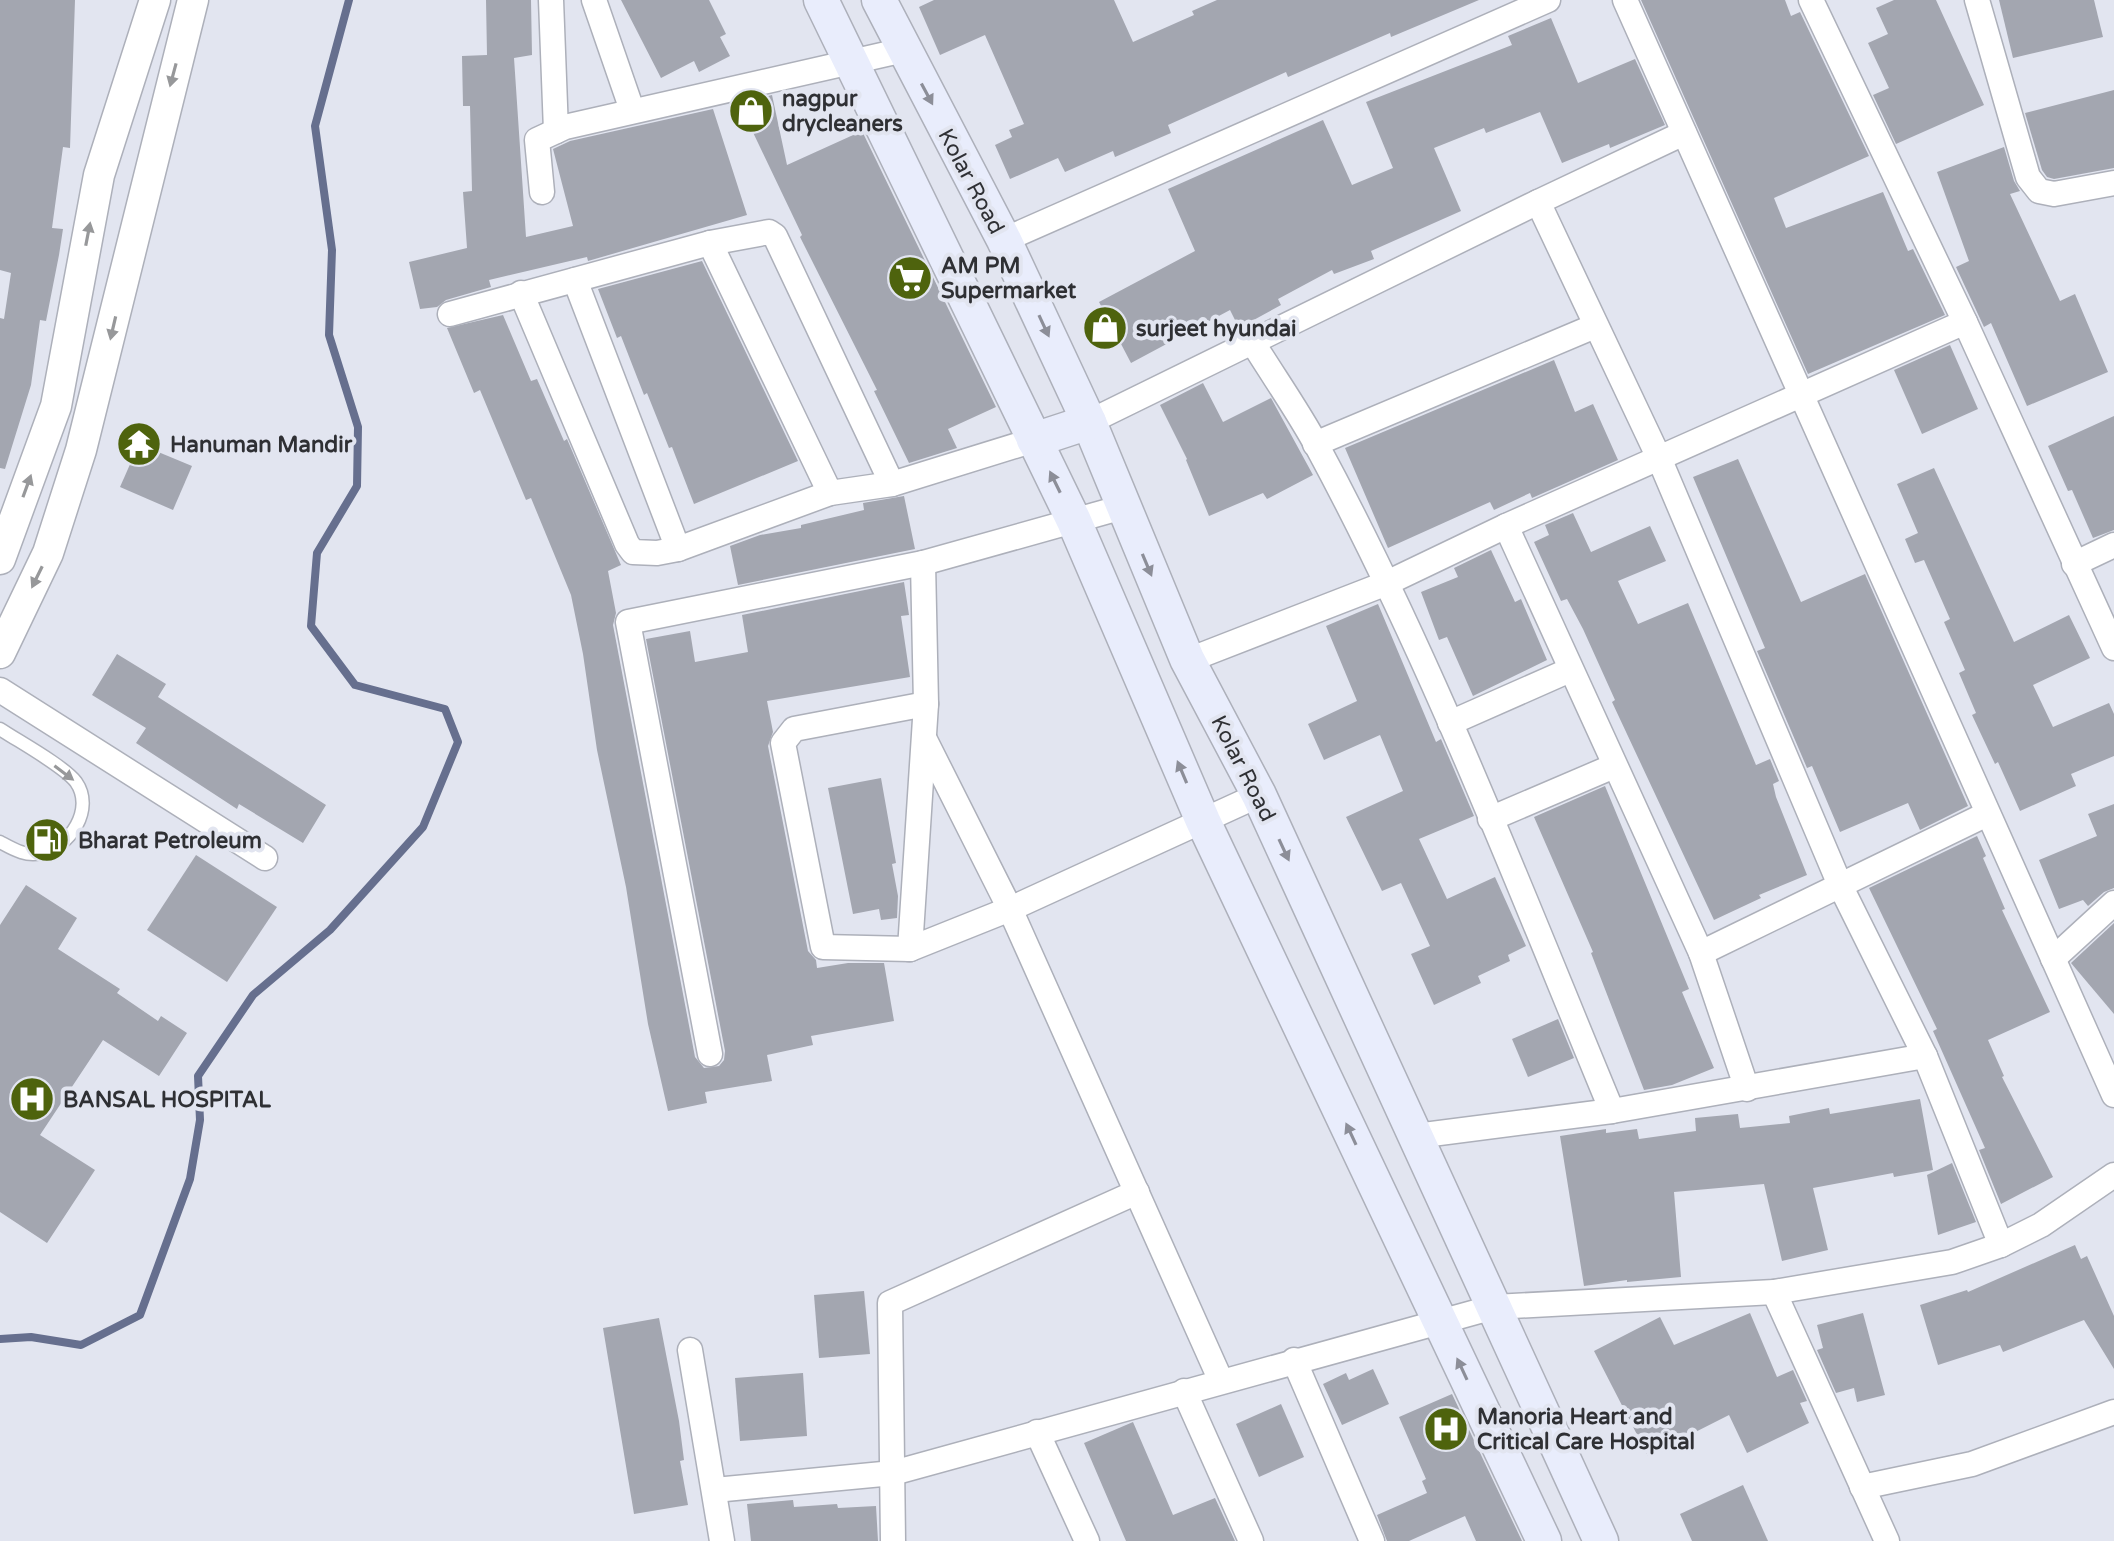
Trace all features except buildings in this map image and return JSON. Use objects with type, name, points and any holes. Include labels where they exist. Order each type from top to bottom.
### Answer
[{"type":"main road","points":[[821,0],[1074,521],[1203,821],[1544,1541]]},
{"type":"main road","name":"Kolar Road","points":[[879,0],[1004,240],[1089,422],[1187,659],[1259,795],[1601,1541]]},
{"type":"main road","points":[[1034,440],[1089,422]]},
{"type":"street","points":[[0,559],[56,406],[99,175],[155,0]]},
{"type":"street","points":[[0,653],[48,553],[81,450],[193,0]]},
{"type":"street","points":[[551,0],[556,131]]},
{"type":"street","points":[[594,0],[632,110]]},
{"type":"street","points":[[1004,240],[1548,0]]},
{"type":"street","points":[[1625,0],[2114,1095]]},
{"type":"street","points":[[1811,0],[1965,322],[2114,648]]},
{"type":"street","points":[[1977,0],[2028,177],[2039,191],[2054,194],[2114,183]]},
{"type":"street","points":[[542,192],[537,140],[556,131],[632,110],[904,50]]},
{"type":"street","points":[[1089,422],[1684,133]]},
{"type":"street","points":[[1538,202],[1659,458],[1840,885],[1925,1056],[2001,1245]]},
{"type":"street","points":[[450,314],[710,243],[769,232],[775,236],[892,484]]},
{"type":"street","points":[[710,243],[830,493]]},
{"type":"street","points":[[575,280],[678,549]]},
{"type":"street","points":[[521,293],[633,552],[642,554],[678,549],[830,493],[892,484],[1034,440]]},
{"type":"street","points":[[1187,659],[1387,583],[1506,526],[1965,322]]},
{"type":"street","points":[[1315,444],[1595,326]]},
{"type":"street","points":[[1253,343],[1315,444],[1387,583],[1450,723],[1612,1111]]},
{"type":"street","points":[[710,1054],[628,622],[923,563],[1123,507]]},
{"type":"street","points":[[1506,526],[1701,953],[1747,1089]]},
{"type":"street","points":[[2074,564],[2114,545]]},
{"type":"street","points":[[910,949],[926,704],[923,563]]},
{"type":"street","points":[[1450,723],[1570,670]]},
{"type":"street","points":[[0,690],[265,858]]},
{"type":"street","points":[[926,704],[794,729],[783,743],[823,947],[910,949],[1010,909],[1259,795]]},
{"type":"street","points":[[924,738],[1010,909],[1221,1381]]},
{"type":"street","points":[[1490,819],[1614,766]]},
{"type":"street","points":[[1701,953],[1987,814]]},
{"type":"street","points":[[2053,959],[2114,903]]},
{"type":"street","points":[[1416,1136],[1612,1111],[1925,1056]]},
{"type":"street","points":[[715,1490],[893,1473],[1494,1307],[1774,1292],[1952,1262],[2001,1245],[2041,1225],[2114,1175]]},
{"type":"street","points":[[893,1541],[890,1303],[1137,1192]]},
{"type":"street","points":[[1774,1292],[1887,1541]]},
{"type":"street","points":[[690,1350],[722,1541]]},
{"type":"street","points":[[1294,1360],[1372,1541]]},
{"type":"street","points":[[1184,1391],[1251,1541]]},
{"type":"street","points":[[1862,1487],[1972,1464],[2114,1412]]},
{"type":"street","points":[[1037,1432],[1087,1541]]},
{"type":"lane","points":[[0,729],[71,776],[79,788],[83,805],[72,833],[55,848],[40,854],[26,854],[0,842]]},
{"type":"waterway","points":[[0,1339],[31,1337],[81,1345],[140,1315],[190,1179],[200,1120],[198,1076],[253,995],[330,930],[423,827],[458,742],[445,709],[355,685],[311,626],[317,553],[357,486],[358,427],[329,335],[332,250],[315,126],[349,0]]},
{"type":"place","name":"nagpur drycleaners","points":[[751,111]]},
{"type":"place","name":"AM PM Supermarket","points":[[910,278]]},
{"type":"place","name":"surjeet hyundai","points":[[1105,328]]},
{"type":"place","name":"Hanuman Mandir","points":[[139,444]]},
{"type":"place","name":"Bharat Petroleum","points":[[47,840]]},
{"type":"place","name":"BANSAL HOSPITAL","points":[[32,1099]]},
{"type":"place","name":"Manoria Heart and Critical Care Hospital","points":[[1446,1429]]}]
